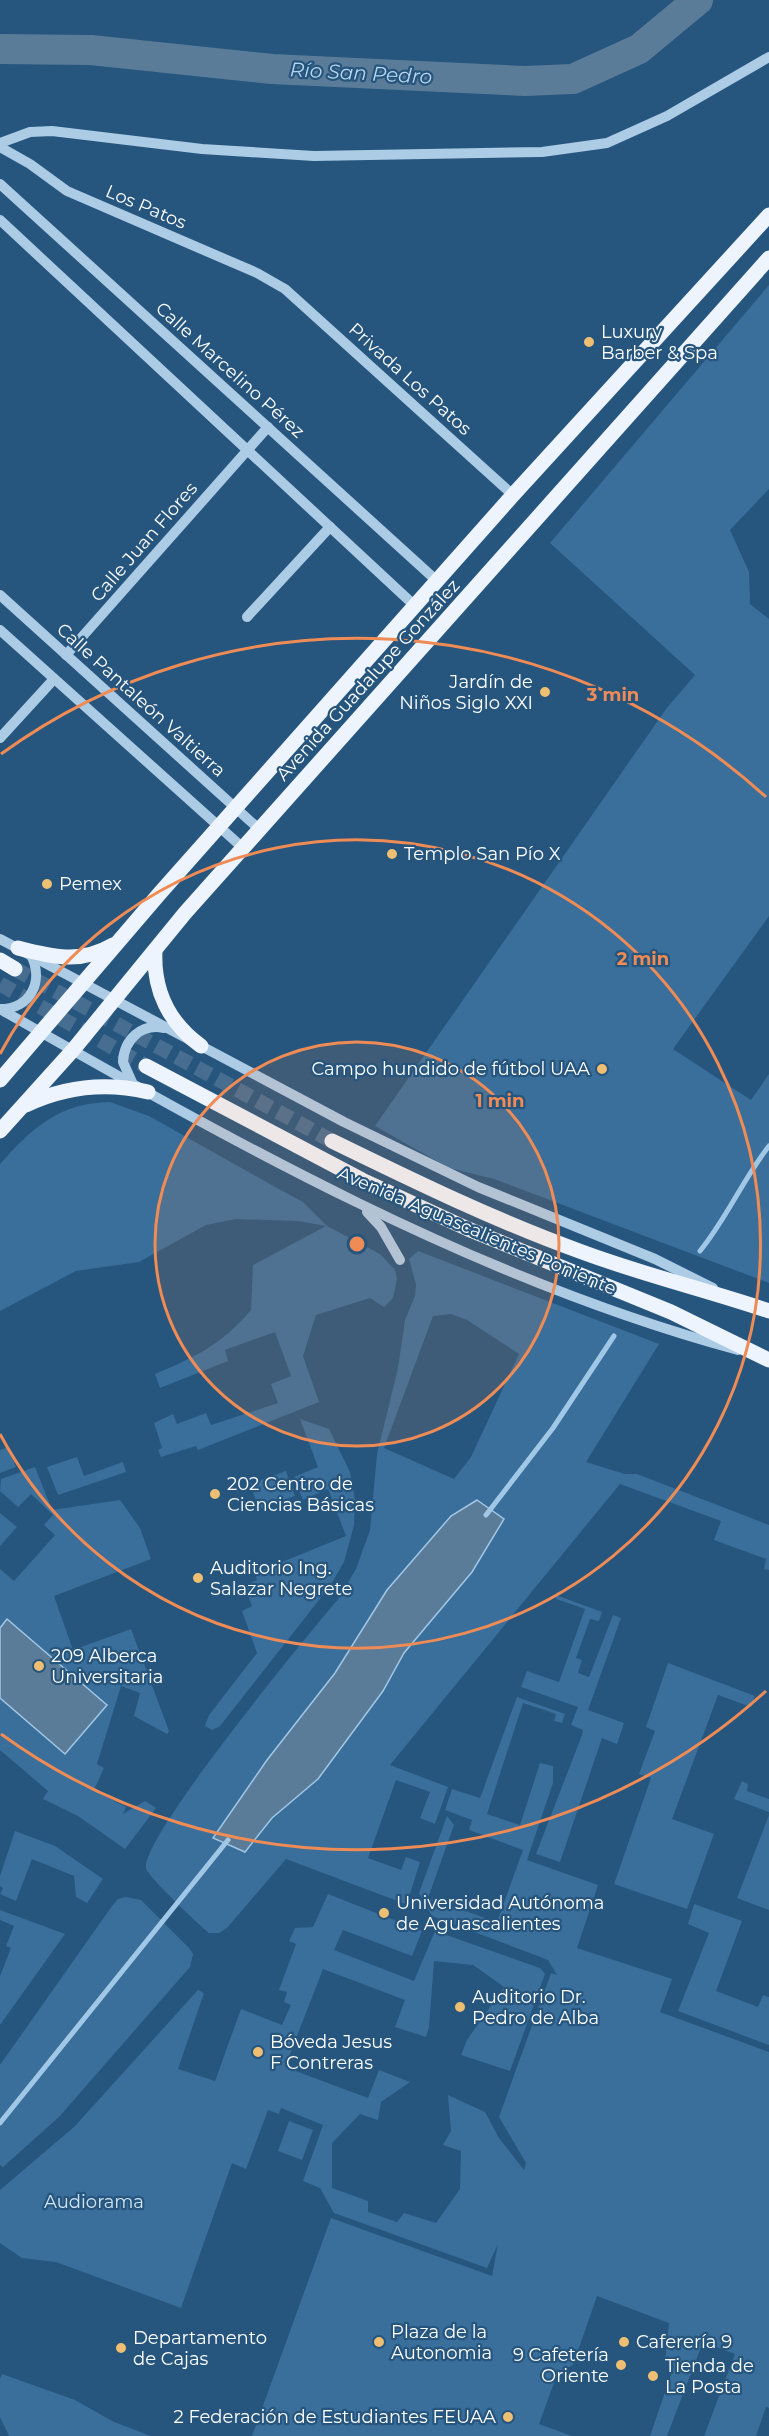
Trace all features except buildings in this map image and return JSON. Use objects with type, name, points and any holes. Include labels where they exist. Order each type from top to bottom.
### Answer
[{"type":"main road","name":"Avenida Guadalupe González","points":[[0,1080],[118,942],[513,495],[769,215]]},
{"type":"main road","name":"Avenida Guadalupe González","points":[[0,1131],[73,1050],[243,848],[769,258]]},
{"type":"main road","points":[[24,952],[73,958],[105,950],[118,942]]},
{"type":"main road","points":[[155,950],[155,976],[162,1000],[178,1026],[201,1046]]},
{"type":"main road","points":[[0,960],[15,969]]},
{"type":"main road","name":"Avenida Aguascalientes Poniente","points":[[146,1066],[314,1156],[400,1198],[671,1312],[765,1358]]},
{"type":"main road","points":[[21,1108],[53,1094],[82,1088],[116,1086],[148,1092]]},
{"type":"main road","name":"Avenida Aguascalientes Poniente","points":[[332,1141],[417,1183],[536,1235],[613,1263],[769,1311]]},
{"type":"street","points":[[0,145],[30,132],[52,131],[202,149],[314,156],[542,152],[607,143],[667,116],[769,57]]},
{"type":"street","name":"Los Patos","points":[[0,145],[67,191],[257,273],[285,289]]},
{"type":"street","name":"Calle Marcelino Pérez","points":[[0,184],[437,581]]},
{"type":"street","points":[[0,220],[415,606]]},
{"type":"street","name":"Privada Los Patos","points":[[285,289],[513,495]]},
{"type":"street","name":"Calle Juan Flores","points":[[66,655],[268,427]]},
{"type":"street","points":[[247,617],[330,527]]},
{"type":"street","name":"Calle Pantaleón Valtierra","points":[[0,595],[260,830]]},
{"type":"street","points":[[2,637],[54,679],[243,848]]},
{"type":"street","points":[[0,738],[54,679]]},
{"type":"street","name":"Avenida Aguascalientes Poniente","points":[[0,939],[344,1122],[478,1187],[655,1259],[740,1302]]},
{"type":"street","points":[[0,1009],[23,1003],[34,990],[37,972],[24,952]]},
{"type":"street","name":"Avenida Aguascalientes Poniente","points":[[0,1009],[148,1092],[357,1204],[482,1258],[619,1313],[685,1336],[765,1358]]},
{"type":"street","points":[[133,1083],[123,1062],[130,1040],[143,1030],[167,1028]]},
{"type":"street","points":[[357,1204],[381,1227],[400,1260]]},
{"type":"green space","points":[[769,285],[769,489],[730,530],[749,572],[750,604],[769,619],[769,916],[673,1049],[751,1100],[769,1074],[769,1283],[494,1179],[449,1168],[375,1126],[666,709],[695,675],[550,543]]},
{"type":"green space","points":[[110,1102],[149,1116],[303,1202],[327,1226],[380,1254],[395,1270],[397,1279],[393,1298],[384,1307],[370,1298],[316,1315],[303,1356],[319,1402],[198,1450],[196,1446],[161,1457],[158,1450],[162,1448],[154,1423],[173,1414],[177,1424],[206,1413],[211,1425],[278,1403],[271,1384],[291,1376],[275,1332],[225,1350],[228,1361],[160,1388],[155,1374],[183,1362],[219,1341],[251,1310],[253,1265],[326,1226],[298,1221],[236,1219],[206,1225],[139,1262],[76,1271],[0,1311],[0,1164],[24,1139],[48,1120],[76,1107]]},
{"type":"green space","points":[[418,1251],[659,1344],[586,1462],[625,1474],[637,1474],[769,1525],[769,1570],[764,1569],[766,1559],[714,1540],[721,1521],[620,1484],[390,1765],[448,1787],[435,1824],[420,1818],[430,1792],[396,1780],[368,1858],[401,1870],[406,1857],[420,1862],[409,1897],[416,1908],[286,1859],[227,1928],[219,1933],[209,1933],[174,1901],[146,1868],[152,1849],[197,1778],[264,1690],[339,1598],[356,1569],[370,1530],[377,1454],[398,1368],[405,1320],[415,1296],[416,1284],[409,1259]],"holes":[[[451,1314],[467,1320],[519,1354],[471,1457],[454,1479],[384,1448],[433,1316]],[[451,1516],[504,1519],[472,1572],[404,1653],[383,1691],[318,1779],[272,1818],[245,1852],[213,1838],[267,1760],[335,1673],[387,1590]]]},
{"type":"green space","points":[[300,1419],[329,1429],[350,1472],[355,1500],[354,1525],[344,1562],[330,1586],[220,1726],[212,1730],[205,1726],[209,1715],[257,1653],[242,1611],[252,1606],[244,1585],[257,1580],[255,1573],[346,1536],[328,1489],[303,1500],[294,1477],[318,1467]]},
{"type":"green space","points":[[8,1447],[16,1467],[0,1473],[0,1450]]},
{"type":"green space","points":[[77,1457],[84,1476],[123,1462],[126,1472],[58,1495],[47,1467]]},
{"type":"green space","points":[[35,1467],[52,1510],[120,1500],[140,1528],[151,1559],[54,1596],[73,1650],[131,1629],[169,1731],[167,1734],[134,1716],[140,1693],[121,1686],[97,1764],[104,1768],[94,1790],[126,1807],[123,1814],[145,1801],[156,1808],[125,1849],[78,1816],[43,1799],[48,1791],[0,1750],[0,1569],[14,1581],[55,1535],[44,1525],[53,1515],[31,1494],[18,1507],[0,1491],[1,1479]]},
{"type":"green space","points":[[286,1471],[295,1496],[259,1509],[250,1484]]},
{"type":"green space","points":[[0,1513],[17,1527],[0,1546]]},
{"type":"green space","points":[[556,1595],[602,1612],[599,1621],[590,1619],[576,1658],[582,1660],[578,1673],[589,1677],[613,1615],[621,1618],[588,1710],[624,1723],[617,1744],[602,1738],[560,1862],[536,1854],[582,1735],[583,1730],[571,1725],[578,1707],[521,1687],[527,1671],[559,1682],[585,1609],[556,1599]]},
{"type":"green space","points":[[668,1663],[755,1696],[751,1707],[718,1695],[672,1819],[714,1834],[687,1909],[614,1884],[651,1778],[639,1774],[655,1731],[646,1727]]},
{"type":"green space","name":"Audiorama","points":[[517,1697],[565,1714],[562,1723],[554,1721],[556,1714],[523,1703],[487,1814],[520,1825],[540,1763],[553,1766],[553,1783],[527,1860],[598,1885],[577,1948],[672,1979],[660,2012],[769,2052],[769,2408],[766,2407],[756,2436],[704,2436],[735,2354],[703,2342],[667,2436],[650,2436],[674,2366],[665,2362],[669,2323],[597,2296],[573,2365],[558,2372],[539,2424],[572,2436],[252,2436],[331,2218],[492,2276],[498,2244],[487,2268],[334,2213],[320,2188],[303,2181],[323,2125],[281,2108],[279,2114],[268,2110],[246,2169],[232,2163],[181,2308],[56,2262],[22,2258],[0,2243],[0,2190],[74,2127],[198,1990],[204,1993],[178,2069],[215,2081],[241,2009],[282,2025],[291,2005],[284,2002],[287,1992],[279,1990],[296,1944],[289,1941],[295,1928],[313,1927],[328,1894],[422,1931],[412,1956],[343,1930],[334,1950],[414,1981],[435,1931],[540,1968],[545,1974],[510,2071],[461,2055],[467,2040],[504,1987],[473,1965],[434,1961],[429,2027],[426,2037],[395,2027],[405,2000],[323,1969],[285,2067],[368,2098],[379,2070],[410,2082],[381,2102],[378,2120],[360,2114],[332,2143],[332,2188],[368,2201],[368,2212],[397,2222],[404,2213],[436,2223],[460,2189],[461,2151],[443,2145],[451,2131],[448,2095],[485,2112],[499,2138],[524,2170],[526,2163],[499,2117],[551,1973],[557,1975],[548,1960],[432,1916],[419,1893],[447,1816],[454,1825],[428,1898],[497,1922],[523,1850],[469,1830],[472,1820],[445,1810],[452,1789],[480,1798]]},
{"type":"green space","points":[[742,1781],[748,1784],[747,1791],[769,1799],[769,1812],[734,1799]]},
{"type":"green space","points":[[769,1815],[769,1910],[737,1898]]},
{"type":"green space","points":[[15,1831],[55,1846],[103,1879],[87,1903],[76,1897],[74,1876],[32,1859],[16,1901],[0,1894],[3,1888],[0,1886],[0,1876]]},
{"type":"green space","points":[[126,1897],[141,1900],[189,1948],[193,1954],[190,1967],[59,2117],[3,2167],[0,2165],[0,2065],[112,1906],[118,1899]]},
{"type":"green space","points":[[694,1904],[742,1921],[716,1991],[758,2007],[763,1995],[769,1997],[769,2045],[678,2011],[709,1933],[688,1924]]},
{"type":"green space","points":[[0,1910],[65,1934],[0,2025],[0,1976],[11,1948],[6,1946],[14,1926],[0,1920]]},
{"type":"green space","points":[[289,2121],[313,2130],[302,2160],[278,2151]]},
{"type":"green space","points":[[2,2374],[75,2400],[114,2422],[151,2436],[9,2436],[0,2417]]},
{"type":"shaded area","points":[[477,1500],[504,1519],[472,1572],[404,1653],[383,1691],[318,1779],[272,1818],[245,1852],[213,1838],[267,1760],[335,1673],[387,1590],[451,1516]]},
{"type":"shaded area","points":[[7,1619],[107,1705],[65,1754],[0,1698],[0,1628]]},
{"type":"waterway","name":"Río San Pedro","points":[[0,49],[91,50],[272,69],[525,81],[573,79],[639,49],[698,0]]},
{"type":"waterway","points":[[700,1251],[769,1146]]},
{"type":"waterway","points":[[486,1515],[553,1428],[614,1336]]},
{"type":"waterway","points":[[0,2123],[228,1840]]},
{"type":"tunnel","points":[[15,969],[332,1141]]},
{"type":"tunnel","points":[[0,984],[146,1066]]},
{"type":"place","name":"Luxury Barber & Spa","points":[[589,342]]},
{"type":"place","name":"Jardín de Niños Siglo XXI","points":[[545,692]]},
{"type":"place","name":"Templo San Pío X","points":[[392,854]]},
{"type":"place","name":"Pemex","points":[[47,884]]},
{"type":"place","name":"Campo hundido de fútbol UAA","points":[[602,1069]]},
{"type":"place","name":"202 Centro de Ciencias Básicas","points":[[215,1494]]},
{"type":"place","name":"Auditorio Ing. Salazar Negrete","points":[[198,1578]]},
{"type":"place","name":"209 Alberca Universitaria","points":[[39,1666]]},
{"type":"place","name":"Universidad Autónoma de Aguascalientes","points":[[384,1913]]},
{"type":"place","name":"Auditorio Dr. Pedro de Alba","points":[[460,2007]]},
{"type":"place","name":"Bóveda Jesus F Contreras","points":[[258,2052]]},
{"type":"place","name":"Plaza de la Autonomia","points":[[379,2342]]},
{"type":"place","name":"Caferería 9","points":[[624,2342]]},
{"type":"place","name":"Departamento de Cajas","points":[[121,2348]]},
{"type":"place","name":"9 Cafetería Oriente","points":[[621,2365]]},
{"type":"place","name":"Tienda de La Posta","points":[[653,2376]]},
{"type":"place","name":"2 Federación de Estudiantes FEUAA","points":[[508,2417]]}]
